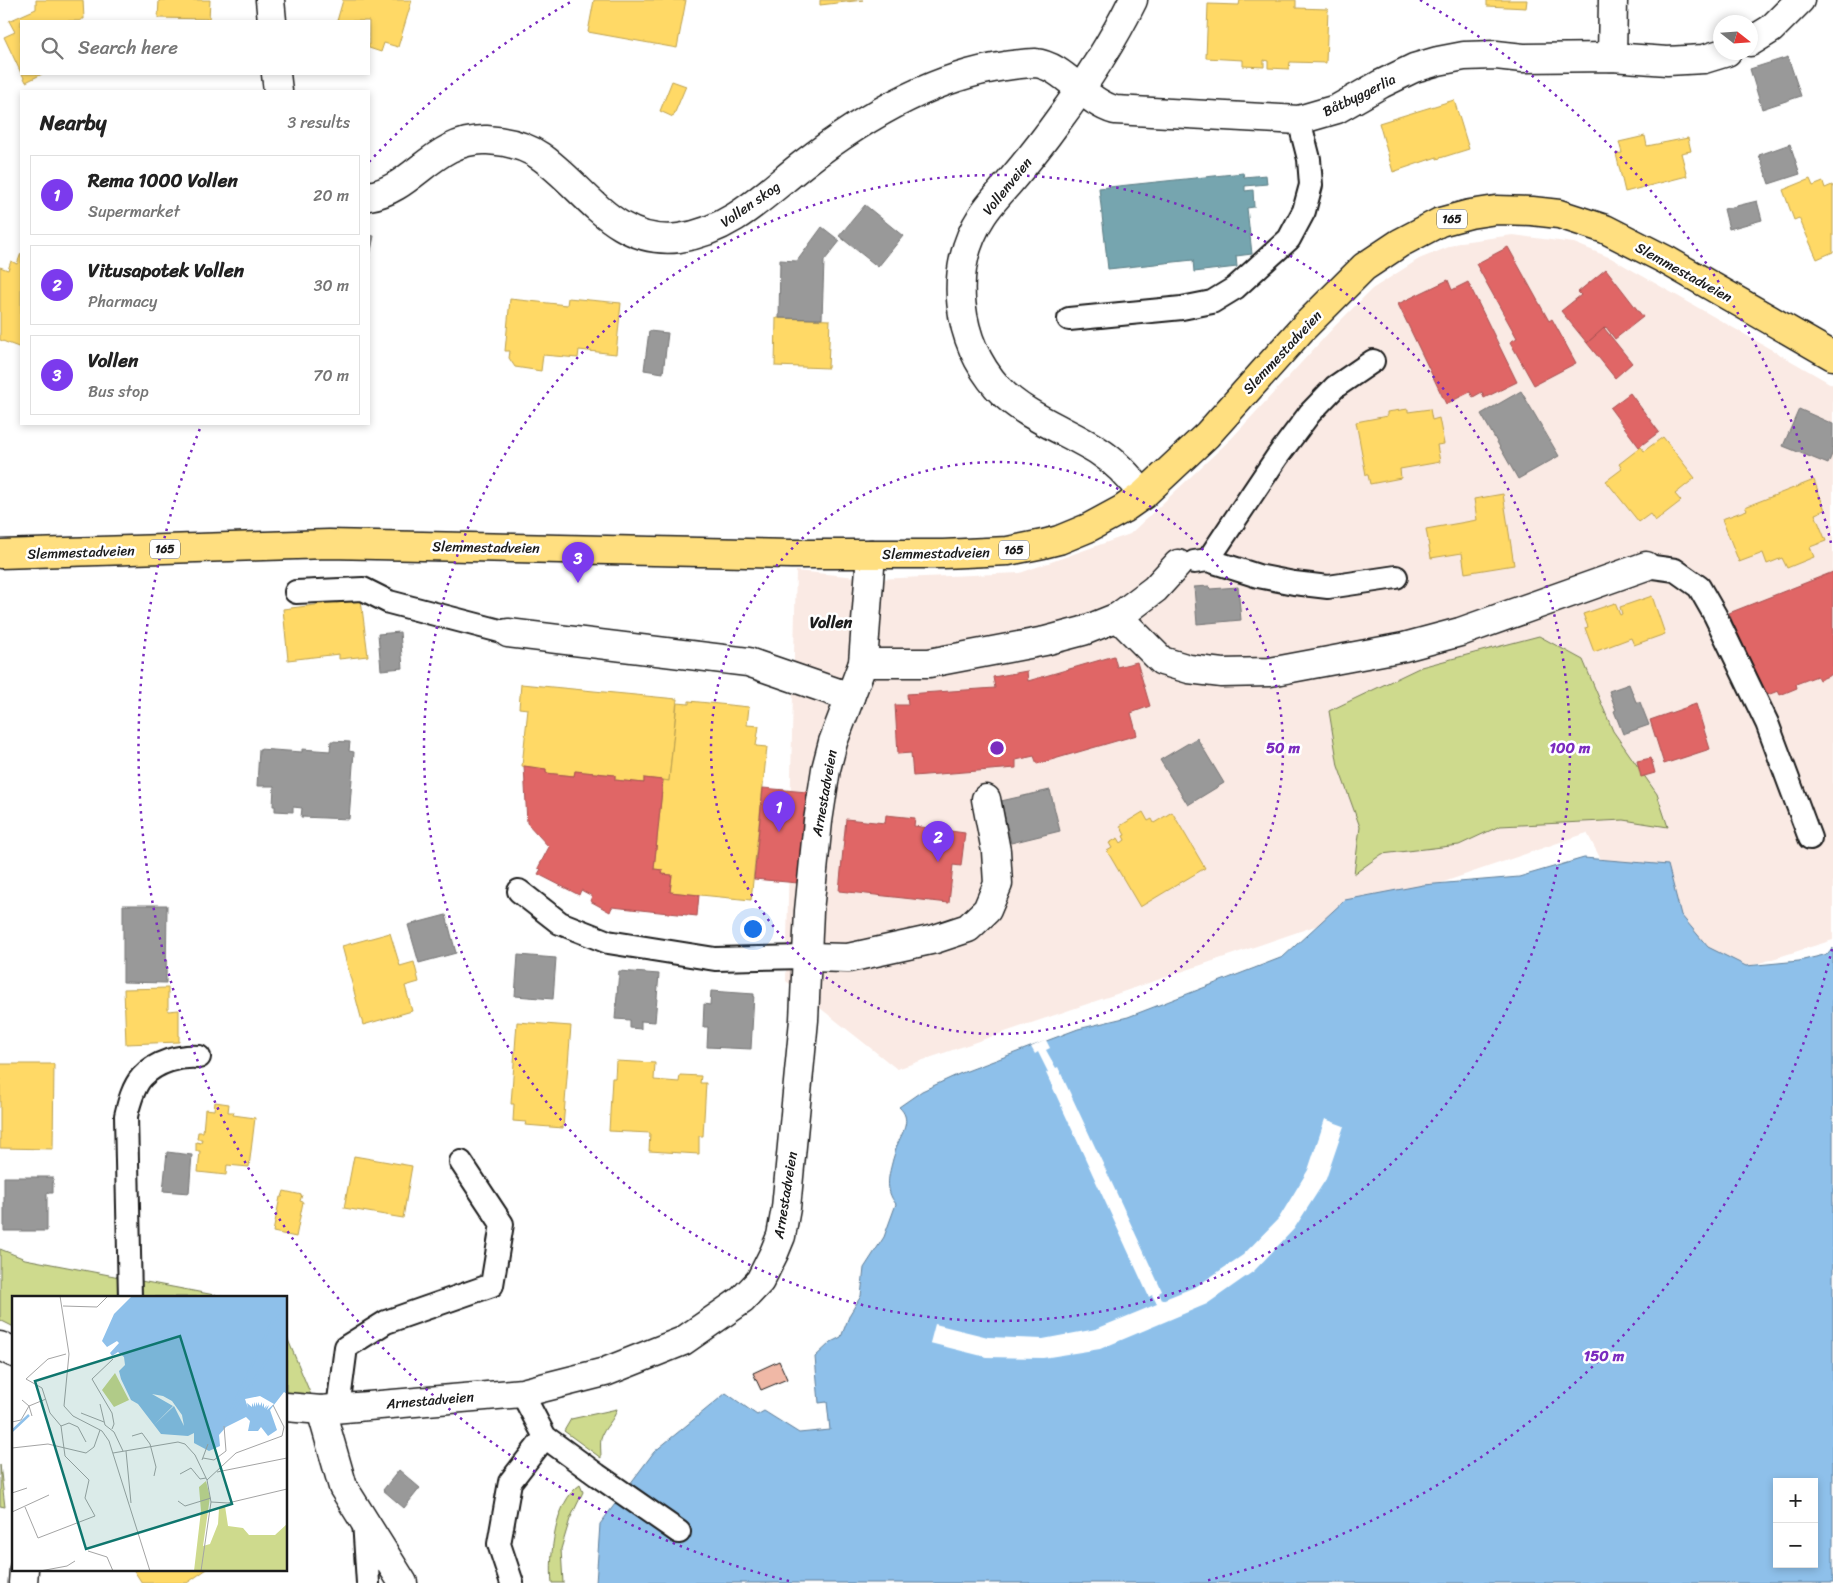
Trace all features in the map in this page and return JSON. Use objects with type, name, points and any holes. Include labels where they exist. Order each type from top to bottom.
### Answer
[{"type":"main road","name":"Slemmestadveien","points":[[0,554],[329,544],[871,554],[986,553],[1043,544],[1059,540],[1088,528],[1123,509],[1143,494],[1207,435],[1302,329],[1364,267],[1400,243],[1440,222],[1470,214],[1496,210],[1559,214],[1605,228],[1666,260],[1833,356]]},
{"type":"street","points":[[270,0],[272,20]]},
{"type":"street","name":"Vollenveien","points":[[1133,0],[1106,51],[1080,90],[1033,154],[981,217],[967,249],[962,272],[960,300],[965,323],[975,352],[989,375],[1004,394],[1045,422],[1098,450],[1124,471],[1143,494]]},
{"type":"street","points":[[1612,57],[1613,0]]},
{"type":"street","points":[[1758,37],[1771,29],[1800,0]]},
{"type":"street","name":"Båtbyggerlia","points":[[1080,90],[1095,102],[1115,110],[1299,120],[1337,109],[1414,68],[1464,56],[1496,55],[1523,58],[1612,57],[1667,61],[1713,56]]},
{"type":"street","name":"Vollen skog","points":[[370,196],[392,186],[452,146],[485,140],[507,142],[528,149],[540,156],[599,211],[618,224],[643,235],[677,238],[698,234],[718,227],[736,217],[857,125],[941,83],[992,68],[1034,63],[1054,69],[1080,90]]},
{"type":"street","points":[[276,75],[278,90]]},
{"type":"street","name":"Arnestadveien","points":[[288,1406],[330,1409],[522,1393],[605,1372],[683,1341],[742,1300],[760,1281],[781,1236],[787,1199],[804,1020],[818,821],[823,783],[833,742],[863,663],[871,554]]},
{"type":"street","points":[[863,663],[929,664],[1045,641],[1083,631],[1118,617],[1155,589],[1178,564]]},
{"type":"street","points":[[1118,617],[1162,661],[1189,668],[1222,673],[1270,672],[1404,647],[1460,632],[1646,566]]},
{"type":"street","points":[[508,633],[748,662],[850,697]]},
{"type":"street","points":[[807,957],[848,958],[935,939],[968,928],[987,910],[998,884],[996,851],[986,799]]},
{"type":"street","points":[[0,1346],[12,1351]]},
{"type":"street","points":[[330,1409],[343,1487],[403,1583]]},
{"type":"street","points":[[23,1583],[24,1570]]},
{"type":"lane","points":[[1068,319],[1182,308],[1212,302],[1235,288],[1289,239],[1304,211],[1311,185],[1309,159],[1299,120]]},
{"type":"lane","points":[[1208,560],[1277,457],[1310,414],[1335,387],[1373,361]]},
{"type":"lane","points":[[1178,564],[1208,560],[1258,576],[1328,587],[1396,577]]},
{"type":"lane","points":[[1646,566],[1675,570],[1699,587],[1715,615],[1767,723],[1810,838]]},
{"type":"lane","points":[[296,592],[363,589],[389,602],[508,633]]},
{"type":"lane","points":[[519,891],[560,923],[608,942],[715,959],[807,957]]},
{"type":"lane","points":[[130,1296],[126,1116],[132,1095],[142,1077],[163,1063],[187,1056],[199,1056]]},
{"type":"lane","points":[[330,1409],[346,1347],[386,1322],[492,1285],[502,1224],[461,1162]]},
{"type":"lane","points":[[522,1393],[545,1437],[590,1471],[679,1532]]},
{"type":"lane","points":[[512,1583],[499,1544],[510,1482],[545,1437]]},
{"type":"lane","points":[[364,1521],[368,1583]]},
{"type":"shaded area","points":[[1513,235],[1574,243],[1611,258],[1833,385],[1833,940],[1670,991],[1587,833],[897,1069],[786,981],[796,571],[876,579],[1020,573],[1130,534],[1232,438],[1334,327],[1372,289],[1419,259],[1461,242]]},
{"type":"green space","points":[[1539,636],[1583,660],[1613,731],[1657,794],[1668,827],[1624,820],[1500,826],[1459,845],[1382,854],[1354,874],[1360,827],[1338,766],[1329,711],[1421,667]]},
{"type":"green space","points":[[0,1249],[25,1259],[220,1296],[12,1296],[12,1326],[0,1320]]},
{"type":"green space","points":[[288,1340],[311,1395],[288,1394]]},
{"type":"green space","points":[[617,1409],[601,1438],[601,1458],[564,1431],[571,1419]]},
{"type":"green space","points":[[0,1465],[5,1507],[0,1506]]},
{"type":"green space","points":[[580,1485],[583,1492],[570,1519],[561,1549],[563,1583],[552,1583],[553,1544],[559,1516],[571,1493]]},
{"type":"water","points":[[1584,858],[1668,865],[1681,915],[1708,947],[1746,966],[1799,961],[1828,954],[1833,948],[1833,1583],[596,1583],[600,1524],[654,1452],[726,1393],[757,1415],[764,1411],[799,1433],[830,1430],[827,1402],[819,1403],[815,1357],[831,1342],[841,1337],[850,1314],[861,1296],[864,1268],[884,1237],[896,1204],[890,1193],[889,1182],[896,1149],[906,1120],[899,1107],[922,1091],[959,1074],[1078,1029],[1128,1017],[1283,957],[1345,900],[1423,885],[1519,877]]},
{"type":"pier","points":[[1046,1040],[1050,1048],[1046,1050],[1056,1068],[1058,1067],[1162,1291],[1159,1293],[1162,1300],[1197,1286],[1243,1255],[1279,1218],[1308,1170],[1325,1119],[1344,1126],[1326,1179],[1294,1229],[1254,1271],[1207,1304],[1100,1349],[1043,1358],[986,1357],[930,1343],[935,1324],[988,1337],[1043,1339],[1096,1329],[1157,1304],[1152,1295],[1149,1297],[1046,1073],[1048,1072],[1038,1052],[1035,1054],[1031,1047]]},
{"type":"building: Homes","points":[[36,0],[83,0],[84,19],[20,20],[20,71],[4,37],[15,32],[9,21],[36,9]]},
{"type":"building: Homes","points":[[159,0],[210,0],[209,19],[158,18]]},
{"type":"building: Homes","points":[[343,0],[412,0],[398,47],[384,43],[381,52],[370,48],[370,20],[337,20]]},
{"type":"building: Homes","points":[[594,0],[686,0],[677,48],[588,32]]},
{"type":"building: Homes","points":[[820,0],[863,0],[820,5]]},
{"type":"building: Homes","points":[[1240,0],[1296,0],[1296,8],[1328,9],[1326,63],[1290,62],[1289,69],[1268,68],[1268,61],[1264,60],[1264,67],[1243,66],[1243,60],[1206,58],[1208,4],[1239,5]]},
{"type":"building: Homes","points":[[1487,0],[1527,0],[1526,8],[1487,6]]},
{"type":"building: Homes","points":[[22,75],[40,75],[26,82]]},
{"type":"building: Homes","points":[[672,81],[686,86],[673,117],[660,111]]},
{"type":"building: Homes","points":[[1454,100],[1469,149],[1437,159],[1437,157],[1393,172],[1379,123]]},
{"type":"building: Homes","points":[[1645,136],[1647,146],[1688,138],[1691,151],[1681,153],[1687,176],[1625,192],[1616,154],[1622,153],[1619,142]]},
{"type":"building: Homes","points":[[1810,179],[1813,186],[1823,182],[1825,188],[1832,185],[1833,187],[1833,252],[1817,259],[1799,218],[1794,220],[1783,190]]},
{"type":"building: Homes","points":[[20,256],[20,348],[0,340],[0,267],[8,270],[11,261],[17,264]]},
{"type":"building: Homes","points":[[568,298],[621,303],[616,354],[579,350],[578,358],[543,355],[541,371],[515,367],[509,358],[510,351],[505,351],[510,299],[567,305]]},
{"type":"building: Homes","points":[[776,318],[830,320],[828,368],[775,366]]},
{"type":"building: Homes","points":[[1408,409],[1408,412],[1430,409],[1432,420],[1439,418],[1444,444],[1437,445],[1440,462],[1400,469],[1401,478],[1370,484],[1368,475],[1366,475],[1356,422],[1387,416],[1387,412]]},
{"type":"building: Homes","points":[[1663,437],[1695,478],[1675,494],[1681,501],[1655,521],[1650,514],[1639,522],[1606,481],[1622,469],[1619,464],[1641,447],[1644,451]]},
{"type":"building: Homes","points":[[1814,480],[1825,510],[1815,514],[1826,541],[1810,547],[1814,557],[1787,568],[1782,558],[1767,564],[1763,553],[1739,562],[1722,519],[1747,510],[1745,507]]},
{"type":"building: Homes","points":[[1503,494],[1514,565],[1465,573],[1462,553],[1431,558],[1426,529],[1477,520],[1474,499]]},
{"type":"building: Homes","points":[[1652,596],[1665,634],[1634,645],[1631,638],[1594,652],[1585,628],[1588,627],[1583,614],[1615,603],[1620,615],[1622,614],[1620,607]]},
{"type":"building: Homes","points":[[335,599],[336,603],[361,600],[368,656],[339,659],[339,654],[288,660],[283,609],[323,604],[323,600]]},
{"type":"building: Homes","points":[[521,684],[677,699],[669,781],[644,778],[644,783],[615,780],[615,775],[575,771],[574,776],[546,773],[546,769],[522,766],[528,709],[519,708]]},
{"type":"building: Homes","points":[[689,701],[749,707],[747,725],[759,726],[756,746],[767,747],[751,900],[670,892],[672,875],[662,874],[663,870],[654,869],[663,780],[669,781],[677,703],[689,704]]},
{"type":"building: Homes","points":[[1143,812],[1148,821],[1152,819],[1154,823],[1172,812],[1205,868],[1140,907],[1107,851],[1112,848],[1109,843],[1118,838],[1121,843],[1125,840],[1123,836],[1125,835],[1120,826]]},
{"type":"building: Homes","points":[[390,933],[400,966],[414,962],[419,982],[405,986],[412,1011],[363,1025],[342,946]]},
{"type":"building: Homes","points":[[168,988],[168,1011],[179,1010],[179,1042],[126,1044],[124,989]]},
{"type":"building: Homes","points":[[517,1022],[571,1026],[563,1128],[525,1125],[526,1122],[513,1121],[514,1104],[511,1104]]},
{"type":"building: Homes","points":[[616,1061],[655,1063],[654,1080],[679,1082],[680,1075],[701,1076],[700,1083],[706,1083],[703,1136],[699,1136],[699,1154],[649,1151],[650,1133],[609,1131],[612,1078],[615,1078]]},
{"type":"building: Homes","points":[[0,1064],[54,1064],[53,1149],[0,1148]]},
{"type":"building: Homes","points":[[215,1102],[229,1104],[228,1112],[234,1112],[233,1115],[255,1118],[249,1167],[227,1165],[226,1175],[198,1172],[200,1151],[196,1151],[196,1142],[201,1143],[202,1139],[197,1139],[198,1132],[203,1132],[205,1109],[214,1110]]},
{"type":"building: Homes","points":[[354,1156],[412,1166],[403,1218],[344,1208]]},
{"type":"building: Homes","points":[[284,1191],[302,1195],[300,1201],[303,1202],[296,1237],[273,1232],[280,1197],[282,1197]]},
{"type":"building: Homes","points":[[134,1570],[206,1570],[187,1583],[142,1583]]},
{"type":"building: Shops","points":[[1508,247],[1549,321],[1552,319],[1576,363],[1534,385],[1510,342],[1517,338],[1476,264]]},
{"type":"building: Shops","points":[[1606,269],[1643,317],[1615,339],[1606,327],[1587,343],[1561,311],[1581,295],[1578,292]]},
{"type":"building: Shops","points":[[1448,280],[1452,290],[1468,282],[1517,382],[1484,398],[1482,392],[1473,397],[1470,392],[1446,404],[1398,304]]},
{"type":"building: Shops","points":[[1604,328],[1632,363],[1615,378],[1587,343]]},
{"type":"building: Shops","points":[[1630,393],[1659,432],[1639,447],[1610,408]]},
{"type":"building: Shops","points":[[1833,572],[1833,674],[1819,680],[1817,676],[1796,684],[1797,688],[1780,695],[1778,691],[1762,697],[1729,613]]},
{"type":"building: Shops","points":[[1114,656],[1117,667],[1137,662],[1150,706],[1131,713],[1137,735],[1037,764],[1034,756],[1016,760],[1016,768],[913,776],[911,753],[898,754],[895,705],[908,705],[907,694],[995,688],[993,677],[1027,671],[1028,681]]},
{"type":"building: Shops","points":[[1696,704],[1710,749],[1664,764],[1650,720]]},
{"type":"building: Shops","points":[[1651,758],[1655,773],[1641,777],[1637,761]]},
{"type":"building: Shops","points":[[524,766],[546,769],[546,773],[574,776],[575,771],[615,775],[615,780],[644,783],[644,778],[663,780],[654,869],[663,870],[662,874],[672,875],[670,892],[699,895],[697,916],[612,907],[610,912],[590,901],[592,896],[581,890],[579,895],[538,874],[541,869],[538,868],[549,847],[527,823]]},
{"type":"building: Shops","points":[[763,788],[807,792],[798,883],[754,879]]},
{"type":"building: Shops","points":[[886,815],[915,818],[914,826],[965,833],[961,866],[953,865],[949,903],[839,891],[846,819],[885,823]]},
{"type":"building: Public","points":[[1243,173],[1244,177],[1266,175],[1267,184],[1245,186],[1245,191],[1253,190],[1254,207],[1247,208],[1252,254],[1236,256],[1237,267],[1194,272],[1193,260],[1108,269],[1099,188]]},
{"type":"building: Industry","points":[[1788,57],[1801,96],[1762,109],[1750,69]]},
{"type":"building: Industry","points":[[1790,144],[1800,174],[1769,184],[1759,155]]},
{"type":"building: Industry","points":[[1757,201],[1762,220],[1729,229],[1724,209]]},
{"type":"building: Industry","points":[[865,205],[903,236],[878,267],[839,236]]},
{"type":"building: Industry","points":[[822,227],[840,241],[824,261],[822,319],[779,318],[780,260],[797,261]]},
{"type":"building: Industry","points":[[370,235],[374,236],[370,256]]},
{"type":"building: Industry","points":[[649,331],[668,333],[663,373],[644,370]]},
{"type":"building: Industry","points":[[1521,391],[1559,456],[1518,479],[1481,414]]},
{"type":"building: Industry","points":[[1799,409],[1833,424],[1833,452],[1828,464],[1783,446]]},
{"type":"building: Industry","points":[[1209,586],[1210,589],[1238,587],[1241,620],[1197,624],[1194,587]]},
{"type":"building: Industry","points":[[400,632],[403,668],[381,670],[378,634]]},
{"type":"building: Industry","points":[[1629,684],[1636,702],[1640,702],[1649,725],[1623,734],[1609,691]]},
{"type":"building: Industry","points":[[1197,738],[1224,783],[1188,805],[1160,760]]},
{"type":"building: Industry","points":[[331,741],[350,742],[349,751],[354,752],[349,819],[301,817],[302,808],[293,807],[293,812],[275,811],[275,806],[273,806],[274,786],[257,786],[259,749],[302,752],[302,749],[330,751]]},
{"type":"building: Industry","points":[[1050,790],[1060,831],[1011,843],[1001,801]]},
{"type":"building: Industry","points":[[123,905],[167,905],[166,983],[123,982]]},
{"type":"building: Industry","points":[[446,915],[456,953],[419,963],[408,925]]},
{"type":"building: Industry","points":[[518,955],[556,958],[553,999],[515,996]]},
{"type":"building: Industry","points":[[619,971],[659,974],[655,1022],[641,1021],[641,1029],[630,1028],[630,1020],[615,1019]]},
{"type":"building: Industry","points":[[711,991],[754,994],[751,1049],[707,1047],[708,1027],[703,1027],[704,1004],[710,1005]]},
{"type":"building: Industry","points":[[167,1152],[192,1155],[189,1193],[163,1191]]},
{"type":"building: Industry","points":[[4,1177],[53,1177],[53,1193],[47,1193],[47,1231],[4,1231]]},
{"type":"building: Industry","points":[[399,1470],[420,1488],[404,1508],[383,1490]]},
{"type":"building: Other","points":[[779,1361],[787,1379],[761,1390],[753,1373]]},
{"type":"place","name":"Vollen","points":[[578,583]]},
{"type":"place","name":"Rema 1000 Vollen","points":[[779,832]]},
{"type":"place","name":"Vitusapotek Vollen","points":[[938,862]]},
{"type":"district","name":"Vollen","points":[[831,622]]}]
